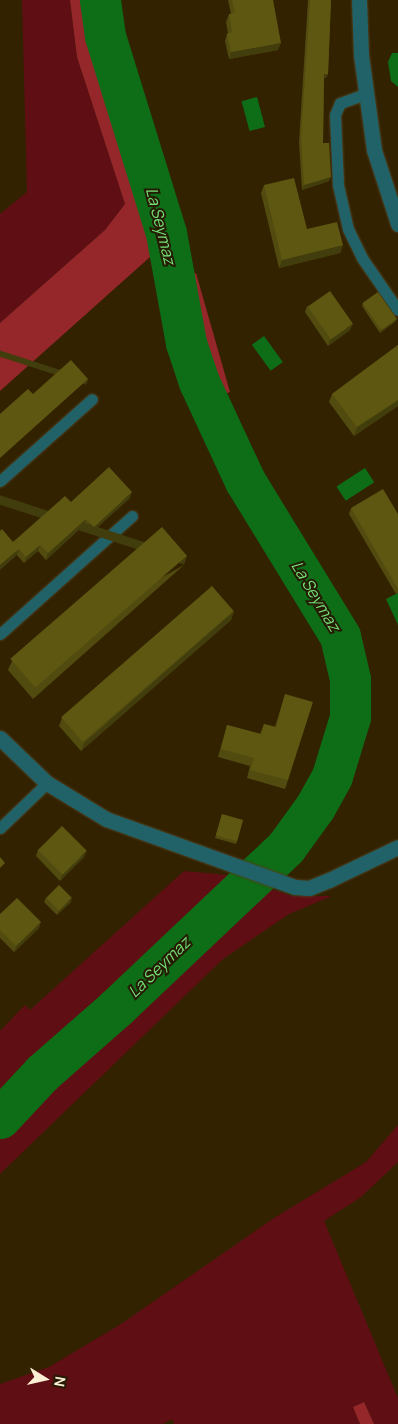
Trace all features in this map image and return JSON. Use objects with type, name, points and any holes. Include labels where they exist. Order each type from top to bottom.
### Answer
[{"type":"street","points":[[358,0],[366,94],[374,150],[397,220]]},
{"type":"street","points":[[0,738],[46,783],[106,819],[277,882],[309,888],[398,847]]},
{"type":"lane","points":[[366,94],[340,103],[335,115],[338,185],[348,229],[362,258],[398,310]]},
{"type":"lane","points":[[0,481],[92,398]]},
{"type":"lane","points":[[0,634],[132,516]]},
{"type":"lane","points":[[0,828],[46,783]]},
{"type":"shaded area","points":[[22,0],[70,0],[77,57],[125,204],[105,230],[0,323],[0,214],[27,192]]},
{"type":"shaded area","points":[[70,0],[118,0],[170,228],[188,275],[196,273],[230,392],[205,402],[243,482],[308,588],[301,593],[200,421],[168,342],[150,257],[0,391],[0,323],[105,230],[125,204],[77,57]]},
{"type":"shaded area","points":[[392,53],[398,53],[398,87],[391,81],[388,62]]},
{"type":"shaded area","points":[[257,97],[265,127],[250,131],[242,101]]},
{"type":"shaded area","points":[[264,336],[283,362],[271,371],[252,345]]},
{"type":"shaded area","points":[[365,468],[374,482],[346,501],[336,487]]},
{"type":"shaded area","points":[[398,593],[398,625],[386,599]]},
{"type":"shaded area","points":[[184,871],[229,875],[292,896],[332,896],[289,914],[223,959],[0,1174],[0,1031],[25,1005],[30,1010]]},
{"type":"shaded area","points":[[398,1125],[398,1162],[361,1197],[324,1221],[398,1398],[398,1424],[374,1424],[364,1402],[353,1407],[360,1424],[174,1424],[172,1419],[163,1424],[0,1424],[0,1384],[49,1367],[121,1324],[274,1218],[366,1162]]},
{"type":"shaded area","points":[[364,1402],[374,1424],[360,1424],[353,1407]]},
{"type":"building","points":[[232,0],[273,0],[281,43],[231,52],[227,34],[232,32],[229,14],[235,13]]},
{"type":"building","points":[[310,0],[331,0],[328,74],[324,74],[323,143],[329,143],[331,177],[304,185],[301,138]]},
{"type":"building","points":[[294,178],[307,229],[337,222],[343,245],[282,260],[264,185]]},
{"type":"building","points":[[330,291],[353,324],[331,339],[308,306]]},
{"type":"building","points":[[378,292],[397,319],[381,330],[362,303]]},
{"type":"building","points":[[398,345],[398,400],[357,427],[332,394]]},
{"type":"building","points":[[71,360],[88,379],[0,458],[0,414],[28,389],[33,394]]},
{"type":"building","points":[[109,467],[132,492],[94,527],[86,519],[48,553],[40,545],[26,557],[19,549],[0,565],[0,531],[2,529],[13,542],[65,496],[71,502]]},
{"type":"building","points":[[383,489],[398,514],[398,589],[351,508]]},
{"type":"building","points":[[162,527],[187,556],[35,688],[10,659]]},
{"type":"building","points":[[212,586],[234,611],[83,742],[61,717]]},
{"type":"building","points":[[285,694],[313,702],[288,780],[250,770],[254,758],[221,749],[227,725],[261,734],[264,724],[276,727]]},
{"type":"building","points":[[222,814],[243,820],[237,841],[216,835]]},
{"type":"building","points":[[62,826],[87,851],[63,875],[38,850]]},
{"type":"building","points":[[0,857],[5,863],[0,868]]},
{"type":"building","points":[[59,885],[72,898],[59,910],[46,898]]},
{"type":"building","points":[[17,898],[41,922],[16,946],[0,930],[0,914]]},
{"type":"waterway","name":"La Seymaz","points":[[0,1118],[42,1073],[116,1008],[286,847],[315,807],[332,776],[350,717],[350,679],[340,636],[245,481],[199,382],[186,343],[166,233],[105,36],[100,0]]}]
